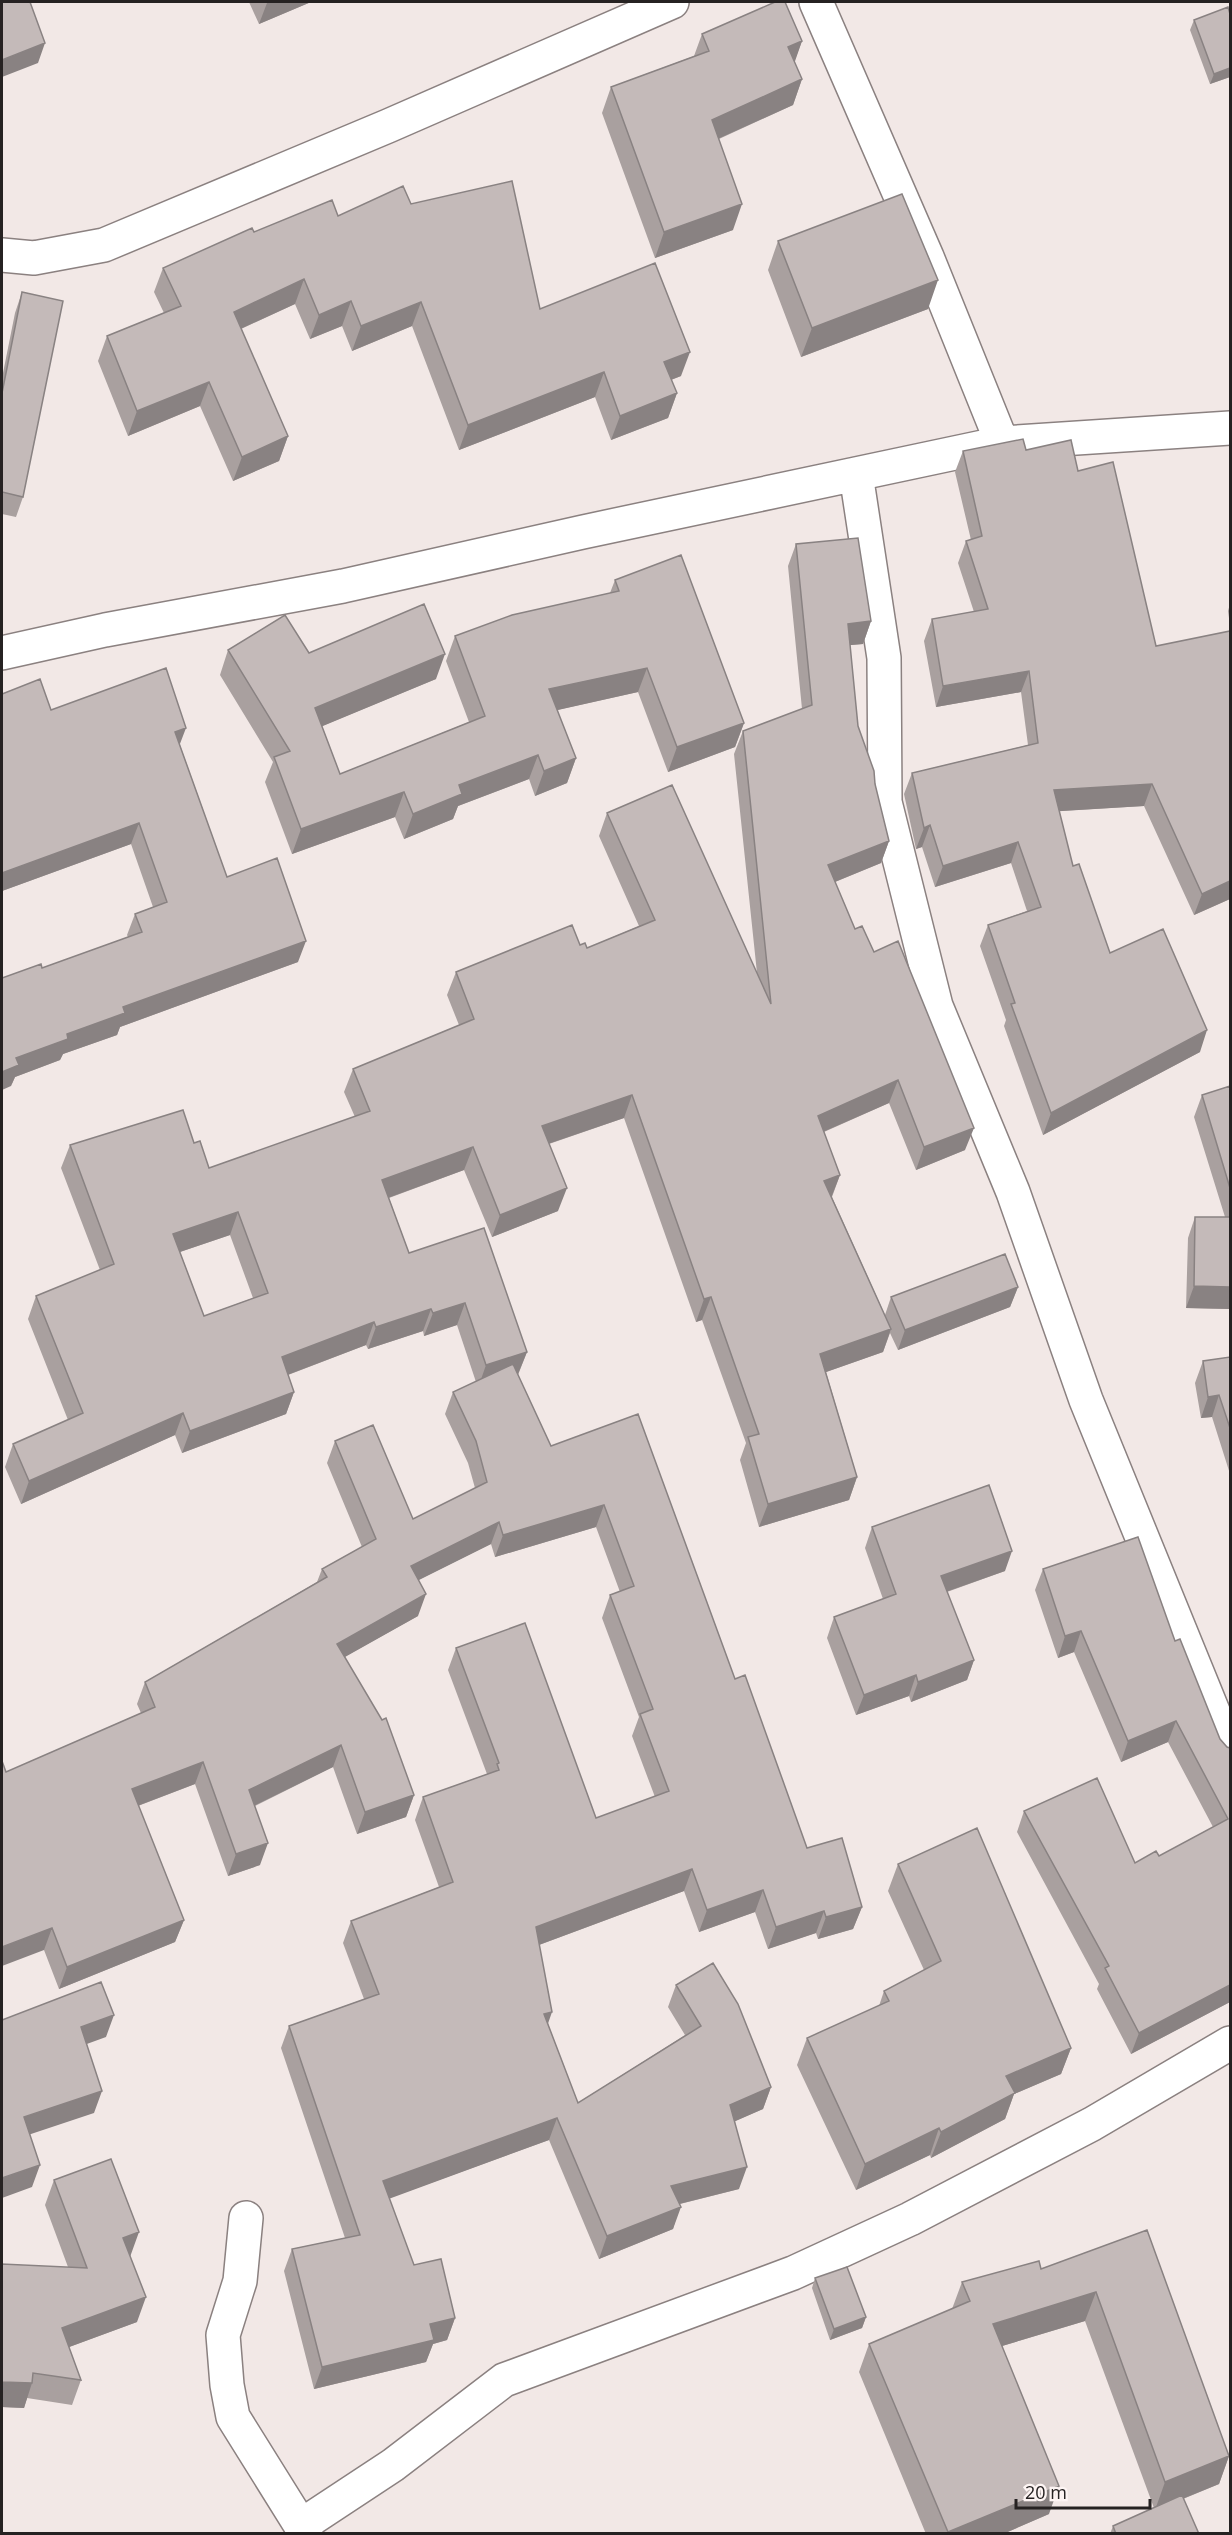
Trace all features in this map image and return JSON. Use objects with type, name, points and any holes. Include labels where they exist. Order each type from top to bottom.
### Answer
[{"type":"street","points":[[2,255],[34,258],[104,245],[388,126],[672,2]]},
{"type":"street","points":[[816,2],[927,257],[1002,443]]},
{"type":"street","points":[[2,653],[105,630],[343,586],[1002,443],[1230,428]]},
{"type":"street","points":[[856,474],[884,658],[885,802],[936,1006],[1013,1192],[1086,1400],[1230,1752]]},
{"type":"street","points":[[246,2218],[240,2281],[223,2335],[227,2385],[233,2417],[304,2529],[393,2465],[504,2380],[793,2272],[910,2219],[1092,2124],[1230,2043]]},
{"type":"building","points":[[2,2],[30,2],[45,43],[2,60]]},
{"type":"building","points":[[775,2],[785,2],[802,41],[788,47],[802,79],[712,120],[742,204],[664,232],[611,87],[709,51],[702,34]]},
{"type":"building","points":[[1228,7],[1230,68],[1214,74],[1194,20]]},
{"type":"building","points":[[512,181],[540,309],[655,263],[690,352],[664,362],[677,393],[620,416],[604,372],[468,425],[421,302],[361,326],[351,301],[319,315],[304,279],[234,312],[288,436],[242,457],[209,382],[137,411],[107,336],[181,306],[163,268],[252,228],[254,232],[332,200],[338,216],[403,186],[411,204]]},
{"type":"building","points":[[902,194],[938,280],[812,328],[778,241]]},
{"type":"building","points":[[22,292],[63,301],[23,497],[2,492],[2,393]]},
{"type":"building","points":[[1023,439],[1026,450],[1071,440],[1078,471],[1113,462],[1156,646],[1230,631],[1230,881],[1202,894],[1152,784],[1054,790],[1073,866],[1079,864],[1110,953],[1163,929],[1207,1030],[1051,1113],[1011,1004],[1015,1003],[988,925],[1041,907],[1018,842],[943,866],[930,825],[924,828],[912,773],[1038,743],[1029,671],[943,686],[932,619],[988,609],[966,541],[982,536],[963,451]]},
{"type":"building","points":[[858,538],[871,621],[848,624],[858,726],[874,771],[889,841],[828,865],[855,929],[862,926],[874,952],[898,941],[974,1128],[924,1147],[898,1080],[818,1116],[840,1175],[824,1181],[891,1329],[820,1354],[857,1477],[768,1504],[748,1437],[759,1434],[711,1297],[704,1299],[632,1095],[542,1126],[567,1188],[500,1215],[473,1147],[382,1180],[409,1253],[484,1228],[527,1352],[486,1365],[465,1303],[433,1313],[431,1309],[376,1327],[374,1322],[282,1357],[294,1392],[190,1431],[183,1413],[29,1481],[13,1444],[83,1413],[36,1296],[114,1264],[70,1145],[183,1110],[194,1143],[200,1141],[209,1168],[370,1111],[353,1069],[474,1019],[456,972],[572,925],[580,945],[585,943],[587,948],[655,920],[607,813],[672,785],[771,1004],[743,731],[812,705],[796,544]],"holes":[[[238,1212],[268,1293],[204,1316],[173,1234]]]},
{"type":"building","points":[[681,555],[744,723],[677,747],[647,668],[549,689],[576,758],[544,771],[538,755],[459,785],[462,794],[413,814],[404,792],[301,829],[274,757],[290,751],[228,650],[285,615],[309,653],[424,604],[445,654],[315,708],[340,774],[485,716],[455,636],[512,615],[619,591],[615,580]]},
{"type":"building","points":[[166,668],[186,728],[175,732],[227,877],[277,858],[306,941],[123,1007],[125,1013],[67,1034],[68,1039],[16,1058],[19,1065],[2,1072],[2,978],[41,964],[42,968],[142,932],[135,914],[167,902],[139,823],[2,873],[2,694],[40,679],[51,710]]},
{"type":"building","points":[[1230,1086],[1230,1188],[1202,1095]]},
{"type":"building","points":[[1195,1217],[1230,1217],[1230,1287],[1194,1286]]},
{"type":"building","points":[[1005,1254],[1018,1287],[905,1330],[891,1297]]},
{"type":"building","points":[[1230,1357],[1230,1428],[1219,1395],[1208,1397],[1203,1361]]},
{"type":"building","points":[[513,1364],[551,1446],[638,1414],[735,1679],[745,1675],[807,1848],[842,1838],[862,1907],[826,1917],[824,1911],[776,1927],[763,1890],[707,1910],[692,1869],[536,1927],[552,2012],[544,2014],[578,2103],[701,2026],[676,1985],[713,1963],[738,2004],[771,2087],[730,2105],[747,2167],[671,2186],[681,2207],[607,2236],[557,2118],[383,2181],[414,2265],[441,2259],[455,2318],[430,2324],[434,2340],[322,2367],[292,2249],[360,2235],[289,2026],[379,1994],[351,1921],[453,1882],[423,1797],[499,1770],[497,1764],[499,1763],[456,1648],[525,1623],[596,1818],[669,1791],[640,1714],[653,1709],[610,1595],[634,1586],[604,1505],[503,1535],[499,1522],[411,1566],[426,1594],[337,1644],[382,1720],[386,1718],[414,1795],[365,1812],[341,1745],[249,1790],[268,1843],[236,1854],[203,1762],[132,1789],[184,1920],[67,1967],[52,1928],[2,1947],[2,1761],[6,1772],[155,1707],[145,1682],[327,1577],[322,1569],[376,1539],[335,1441],[373,1425],[413,1519],[487,1482],[476,1441],[453,1392]]},
{"type":"building","points":[[989,1485],[1012,1551],[941,1576],[974,1660],[918,1682],[916,1675],[864,1695],[834,1617],[896,1594],[872,1527]]},
{"type":"building","points":[[1138,1537],[1175,1641],[1180,1639],[1220,1739],[1230,1748],[1230,1985],[1139,2033],[1105,1968],[1109,1966],[1024,1811],[1097,1778],[1135,1863],[1156,1851],[1159,1856],[1228,1819],[1176,1721],[1128,1741],[1081,1631],[1065,1636],[1043,1569]]},
{"type":"building","points":[[977,1828],[1071,2048],[1006,2076],[1015,2093],[941,2132],[939,2128],[865,2164],[807,2038],[889,2001],[884,1991],[941,1961],[898,1864]]},
{"type":"building","points":[[101,1982],[114,2015],[81,2027],[102,2091],[24,2117],[40,2165],[2,2178],[2,2020]]},
{"type":"building","points":[[111,2159],[139,2232],[123,2238],[146,2297],[62,2328],[81,2380],[33,2373],[32,2383],[2,2382],[2,2264],[87,2268],[54,2180]]},
{"type":"building","points":[[1147,2230],[1229,2456],[1165,2482],[1096,2292],[993,2324],[1059,2486],[948,2532],[869,2344],[970,2301],[962,2282],[1039,2261],[1041,2269]]},
{"type":"building","points":[[847,2267],[866,2317],[834,2329],[815,2278]]},
{"type":"building","points":[[1182,2495],[1199,2534],[1116,2534],[1113,2526]]}]
